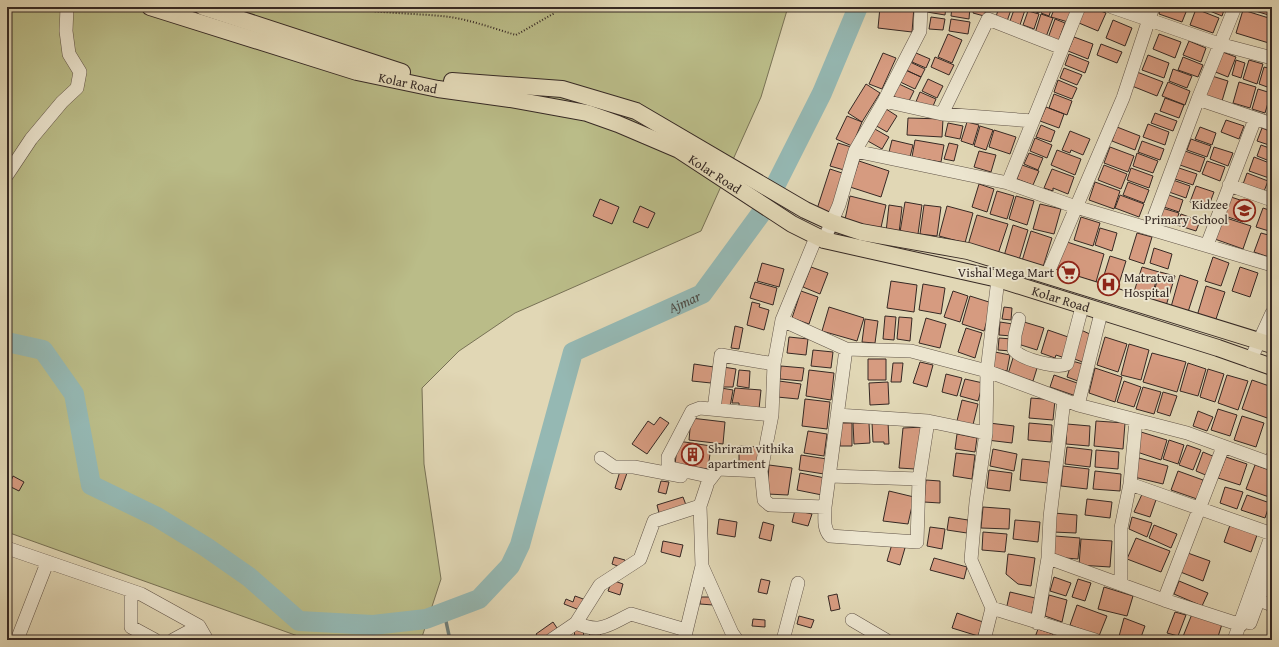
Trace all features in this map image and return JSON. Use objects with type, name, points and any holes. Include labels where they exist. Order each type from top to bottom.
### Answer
[{"type":"main road","name":"Kolar Road","points":[[150,7],[357,72],[438,89],[510,99],[587,113],[681,144],[805,210],[831,222],[862,232],[968,251],[1266,344]]},
{"type":"main road","name":"Kolar Road","points":[[203,7],[411,74],[440,80],[562,89],[636,111],[792,224],[820,238],[998,279],[1101,313],[1218,348],[1250,361],[1272,367]]},
{"type":"street","points":[[7,175],[31,139],[62,102],[77,88],[80,72],[69,54],[66,32],[67,7]]},
{"type":"street","points":[[825,507],[770,505],[764,500],[761,471],[772,415],[774,364],[782,320],[820,238],[831,222],[839,205],[855,151],[884,101],[920,31],[922,7]]},
{"type":"street","points":[[1008,183],[1079,7]]},
{"type":"street","points":[[1112,7],[1219,44],[1272,58]]},
{"type":"street","points":[[1047,275],[1123,98],[1153,7]]},
{"type":"street","points":[[1150,228],[1219,44],[1235,7]]},
{"type":"street","points":[[942,114],[988,19],[1062,48]]},
{"type":"street","points":[[1198,99],[1272,124]]},
{"type":"street","points":[[884,101],[942,114],[1033,121]]},
{"type":"street","points":[[1207,245],[1255,119]]},
{"type":"street","points":[[855,151],[1008,183],[1076,207],[1272,265]]},
{"type":"street","points":[[1229,185],[1272,200]]},
{"type":"street","points":[[984,640],[992,608],[972,560],[976,502],[986,433],[987,371],[998,279]]},
{"type":"street","points":[[1019,319],[1015,335],[1014,350],[1018,355],[1055,366],[1063,366],[1067,364],[1082,307]]},
{"type":"street","points":[[1078,404],[1101,313]]},
{"type":"street","points":[[1250,361],[1266,344],[1272,313]]},
{"type":"street","points":[[782,320],[846,349],[911,352],[987,371],[1064,400],[1187,433],[1272,464]]},
{"type":"street","points":[[846,349],[825,507],[824,523],[826,532],[830,536],[917,542],[919,479],[928,422]]},
{"type":"street","points":[[714,409],[720,355],[774,364]]},
{"type":"street","points":[[1037,623],[1048,558],[1050,517],[1064,400]]},
{"type":"street","points":[[710,479],[671,468],[668,464],[668,457],[692,410],[700,408],[772,415]]},
{"type":"street","points":[[837,415],[928,422],[986,433]]},
{"type":"street","points":[[1121,583],[1121,528],[1130,484],[1136,420]]},
{"type":"street","points":[[1164,600],[1223,447]]},
{"type":"street","points":[[601,458],[614,467],[634,467],[710,479]]},
{"type":"street","points":[[576,623],[590,629],[603,628],[631,614],[685,635],[702,566],[700,506],[710,479],[718,469],[761,471]]},
{"type":"street","points":[[830,476],[919,479]]},
{"type":"street","points":[[1130,484],[1272,534],[1241,625],[1234,640]]},
{"type":"street","points":[[551,640],[576,623],[600,585],[640,558],[654,521],[700,506]]},
{"type":"street","points":[[7,548],[131,591],[199,626],[207,640]]},
{"type":"street","points":[[1048,558],[1121,583],[1164,600],[1241,625]]},
{"type":"street","points":[[17,640],[47,563]]},
{"type":"street","points":[[1244,640],[1272,564]]},
{"type":"street","points":[[702,566],[732,633],[737,640]]},
{"type":"street","points":[[783,640],[798,583]]},
{"type":"street","points":[[131,591],[131,627],[156,640]]},
{"type":"street","points":[[1259,600],[1272,605]]},
{"type":"street","points":[[992,608],[1096,640]]},
{"type":"street","points":[[852,620],[886,640]]},
{"type":"street","points":[[173,640],[199,626]]},
{"type":"path","points":[[342,7],[390,14],[442,16],[474,22],[516,34],[554,14],[554,7]]},
{"type":"green space","points":[[7,7],[788,7],[761,97],[701,231],[515,313],[459,351],[422,388],[424,464],[441,579],[421,640],[309,640],[7,532]]},
{"type":"building","points":[[880,7],[914,7],[912,32],[878,28]]},
{"type":"building","points":[[928,7],[946,7],[945,15],[927,12]]},
{"type":"building","points":[[952,7],[970,7],[969,19],[951,16]]},
{"type":"building","points":[[975,7],[987,7],[984,16],[973,13]]},
{"type":"building","points":[[999,7],[1012,7],[1006,24],[995,20]]},
{"type":"building","points":[[1015,7],[1025,10],[1020,25],[1010,21]]},
{"type":"building","points":[[1031,7],[1041,7],[1039,13],[1030,10]]},
{"type":"building","points":[[1043,7],[1052,7],[1049,16],[1041,13]]},
{"type":"building","points":[[1055,7],[1073,7],[1068,22],[1051,17]]},
{"type":"building","points":[[1085,7],[1090,7],[1106,13],[1098,31],[1079,23]]},
{"type":"building","points":[[1161,7],[1188,7],[1182,22],[1159,14]]},
{"type":"building","points":[[1200,7],[1225,7],[1222,16]]},
{"type":"building","points":[[1272,7],[1272,16],[1245,8]]},
{"type":"building","points":[[1196,9],[1219,18],[1213,33],[1190,25]]},
{"type":"building","points":[[1243,10],[1272,19],[1272,44],[1236,33]]},
{"type":"building","points":[[1028,11],[1039,14],[1034,29],[1023,25]]},
{"type":"building","points":[[1041,14],[1053,18],[1046,37],[1035,33]]},
{"type":"building","points":[[931,17],[945,19],[943,30],[929,29]]},
{"type":"building","points":[[951,19],[970,22],[968,34],[949,31]]},
{"type":"building","points":[[1055,19],[1065,23],[1058,42],[1048,38]]},
{"type":"building","points":[[1113,20],[1132,28],[1125,46],[1106,38]]},
{"type":"building","points":[[948,34],[962,40],[952,63],[938,57]]},
{"type":"building","points":[[1159,34],[1181,42],[1175,58],[1153,49]]},
{"type":"building","points":[[1074,37],[1093,44],[1088,59],[1068,51]]},
{"type":"building","points":[[1189,41],[1206,48],[1201,62],[1183,55]]},
{"type":"building","points":[[1101,44],[1122,52],[1117,63],[1097,55]]},
{"type":"building","points":[[1220,51],[1236,57],[1228,77],[1213,71]]},
{"type":"building","points":[[883,53],[896,58],[882,89],[869,84]]},
{"type":"building","points":[[916,53],[930,59],[926,68],[912,62]]},
{"type":"building","points":[[1069,54],[1089,62],[1085,73],[1065,65]]},
{"type":"building","points":[[1148,55],[1169,63],[1164,78],[1142,70]]},
{"type":"building","points":[[935,57],[954,65],[949,75],[931,67]]},
{"type":"building","points":[[1183,57],[1203,65],[1198,77],[1178,70]]},
{"type":"building","points":[[1236,60],[1245,63],[1241,78],[1232,75]]},
{"type":"building","points":[[1249,60],[1263,64],[1257,84],[1243,79]]},
{"type":"building","points":[[910,62],[925,69],[921,77],[906,70]]},
{"type":"building","points":[[1264,67],[1272,69],[1270,88],[1259,84]]},
{"type":"building","points":[[901,68],[921,77],[915,89],[896,80]]},
{"type":"building","points":[[1064,68],[1082,75],[1077,85],[1060,78]]},
{"type":"building","points":[[1173,69],[1192,76],[1187,88],[1169,81]]},
{"type":"building","points":[[1137,72],[1163,82],[1157,96],[1132,86]]},
{"type":"building","points":[[1212,76],[1228,81],[1222,101],[1206,96]]},
{"type":"building","points":[[928,79],[943,86],[937,98],[922,91]]},
{"type":"building","points":[[1058,80],[1077,88],[1072,99],[1054,92]]},
{"type":"building","points":[[1168,82],[1190,91],[1185,105],[1162,96]]},
{"type":"building","points":[[1239,82],[1256,87],[1250,108],[1233,103]]},
{"type":"building","points":[[866,84],[880,93],[862,122],[848,113]]},
{"type":"building","points":[[899,84],[914,91],[908,103],[893,96]]},
{"type":"building","points":[[1258,89],[1271,93],[1265,113],[1252,109]]},
{"type":"building","points":[[920,92],[936,99],[931,111],[915,104]]},
{"type":"building","points":[[1054,94],[1072,101],[1067,115],[1049,108]]},
{"type":"building","points":[[1272,97],[1272,116],[1267,114]]},
{"type":"building","points":[[1165,98],[1184,105],[1179,118],[1160,111]]},
{"type":"building","points":[[883,107],[897,116],[887,132],[873,124]]},
{"type":"building","points":[[1046,107],[1064,114],[1059,128],[1040,121]]},
{"type":"building","points":[[1155,113],[1177,121],[1173,131],[1151,123]]},
{"type":"building","points":[[847,116],[862,122],[852,146],[836,139]]},
{"type":"building","points":[[908,118],[943,119],[942,137],[907,135]]},
{"type":"building","points":[[1226,120],[1244,126],[1239,139],[1221,132]]},
{"type":"building","points":[[967,122],[979,125],[973,145],[961,141]]},
{"type":"building","points":[[948,123],[963,126],[960,139],[945,136]]},
{"type":"building","points":[[1148,124],[1169,132],[1165,145],[1143,137]]},
{"type":"building","points":[[1041,125],[1055,131],[1051,142],[1036,137]]},
{"type":"building","points":[[980,126],[993,130],[986,150],[974,146]]},
{"type":"building","points":[[1117,127],[1140,136],[1135,150],[1112,141]]},
{"type":"building","points":[[1200,127],[1216,133],[1212,145],[1195,139]]},
{"type":"building","points":[[873,128],[889,137],[882,149],[866,140]]},
{"type":"building","points":[[1262,128],[1272,132],[1272,146],[1257,141]]},
{"type":"building","points":[[994,130],[1016,137],[1010,154],[989,147]]},
{"type":"building","points":[[1070,131],[1090,139],[1083,155],[1071,150],[1070,153],[1062,150]]},
{"type":"building","points":[[1035,138],[1052,145],[1047,158],[1030,151]]},
{"type":"building","points":[[1191,139],[1211,146],[1207,157],[1187,150]]},
{"type":"building","points":[[892,140],[913,145],[909,161],[888,156]]},
{"type":"building","points":[[915,140],[944,145],[941,162],[912,157]]},
{"type":"building","points":[[1142,141],[1164,149],[1160,160],[1138,152]]},
{"type":"building","points":[[838,143],[851,147],[844,170],[830,166]]},
{"type":"building","points":[[949,143],[958,145],[954,161],[944,159]]},
{"type":"building","points":[[1261,145],[1272,149],[1272,162],[1257,156]]},
{"type":"building","points":[[1110,147],[1134,156],[1128,172],[1104,163]]},
{"type":"building","points":[[1214,147],[1233,153],[1228,166],[1210,159]]},
{"type":"building","points":[[1057,150],[1081,159],[1075,175],[1051,165]]},
{"type":"building","points":[[979,151],[996,155],[991,172],[974,167]]},
{"type":"building","points":[[1185,151],[1205,158],[1200,172],[1180,165]]},
{"type":"building","points":[[1029,153],[1043,158],[1038,170],[1024,164]]},
{"type":"building","points":[[1137,153],[1158,161],[1153,173],[1133,166]]},
{"type":"building","points":[[1254,157],[1272,164],[1269,178],[1249,171]]},
{"type":"building","points":[[859,161],[889,171],[881,197],[850,187]]},
{"type":"building","points":[[1207,161],[1225,167],[1220,181],[1202,174]]},
{"type":"building","points":[[1022,165],[1039,171],[1033,185],[1017,179]]},
{"type":"building","points":[[1104,165],[1127,174],[1121,189],[1098,180]]},
{"type":"building","points":[[1131,168],[1153,176],[1149,188],[1127,180]]},
{"type":"building","points":[[1179,168],[1197,174],[1193,185],[1175,179]]},
{"type":"building","points":[[830,169],[845,174],[832,214],[817,209]]},
{"type":"building","points":[[1052,169],[1074,177],[1068,194],[1053,188],[1053,191],[1044,188]]},
{"type":"building","points":[[1247,173],[1268,181],[1263,194],[1242,187]]},
{"type":"building","points":[[1173,180],[1190,186],[1186,198],[1169,192]]},
{"type":"building","points":[[1095,182],[1120,191],[1114,209],[1089,200]]},
{"type":"building","points":[[1128,182],[1149,190],[1144,203],[1123,195]]},
{"type":"building","points":[[979,184],[994,189],[987,212],[972,207]]},
{"type":"building","points":[[1196,186],[1214,192],[1208,208],[1190,202]]},
{"type":"building","points":[[997,191],[1014,196],[1007,219],[990,214]]},
{"type":"building","points":[[1166,194],[1183,200],[1179,212],[1161,206]]},
{"type":"building","points":[[1120,195],[1144,204],[1139,217],[1115,208]]},
{"type":"building","points":[[850,196],[886,205],[880,232],[844,224]]},
{"type":"building","points":[[1016,196],[1034,201],[1027,225],[1009,219]]},
{"type":"building","points":[[1228,196],[1249,203],[1243,222],[1222,215]]},
{"type":"building","points":[[600,199],[619,207],[612,224],[593,216]]},
{"type":"building","points":[[905,202],[922,205],[918,234],[900,232]]},
{"type":"building","points":[[1040,204],[1061,209],[1054,234],[1033,229]]},
{"type":"building","points":[[889,205],[902,207],[899,233],[886,232]]},
{"type":"building","points":[[924,205],[941,207],[937,236],[920,234]]},
{"type":"building","points":[[640,206],[655,213],[648,228],[633,222]]},
{"type":"building","points":[[947,206],[973,213],[965,243],[939,236]]},
{"type":"building","points":[[1162,208],[1179,213],[1175,225],[1158,219]]},
{"type":"building","points":[[1263,208],[1272,211],[1272,232],[1256,227]]},
{"type":"building","points":[[1181,214],[1200,221],[1196,231],[1177,225]]},
{"type":"building","points":[[977,215],[1008,224],[998,254],[968,245]]},
{"type":"building","points":[[1220,216],[1251,226],[1243,249],[1212,238]]},
{"type":"building","points":[[1081,217],[1100,223],[1093,246],[1074,240]]},
{"type":"building","points":[[1013,225],[1028,230],[1019,260],[1004,256]]},
{"type":"building","points":[[1100,228],[1117,233],[1112,251],[1095,245]]},
{"type":"building","points":[[1031,231],[1052,238],[1043,267],[1022,261]]},
{"type":"building","points":[[1137,233],[1152,237],[1144,264],[1129,259]]},
{"type":"building","points":[[1261,233],[1272,236],[1272,258],[1254,252]]},
{"type":"building","points":[[1064,241],[1104,254],[1096,282],[1055,270]]},
{"type":"building","points":[[1154,248],[1172,254],[1168,269],[1150,263]]},
{"type":"building","points":[[1110,256],[1126,261],[1117,290],[1101,285]]},
{"type":"building","points":[[1213,257],[1229,263],[1221,286],[1205,281]]},
{"type":"building","points":[[762,263],[784,269],[779,287],[757,281]]},
{"type":"building","points":[[811,267],[828,273],[820,294],[803,287]]},
{"type":"building","points":[[1142,267],[1159,272],[1150,301],[1133,295]]},
{"type":"building","points":[[1240,267],[1258,273],[1250,297],[1232,291]]},
{"type":"building","points":[[1160,272],[1175,276],[1166,306],[1151,301]]},
{"type":"building","points":[[1180,275],[1198,281],[1188,312],[1171,307]]},
{"type":"building","points":[[891,281],[917,285],[914,312],[887,308]]},
{"type":"building","points":[[755,282],[777,288],[773,305],[750,298]]},
{"type":"building","points":[[923,284],[945,288],[941,314],[919,310]]},
{"type":"building","points":[[1206,286],[1225,292],[1215,322],[1197,316]]},
{"type":"building","points":[[801,291],[818,297],[809,324],[792,318]]},
{"type":"building","points":[[953,291],[968,296],[960,322],[944,317]]},
{"type":"building","points":[[970,296],[992,303],[984,331],[962,324]]},
{"type":"building","points":[[752,302],[760,304],[759,307],[769,310],[764,330],[747,325]]},
{"type":"building","points":[[829,307],[864,318],[857,341],[822,331]]},
{"type":"building","points":[[1004,307],[1012,308],[1011,320],[1002,319]]},
{"type":"building","points":[[885,316],[896,317],[894,340],[883,339]]},
{"type":"building","points":[[899,317],[912,318],[910,341],[897,339]]},
{"type":"building","points":[[926,318],[946,324],[940,348],[919,343]]},
{"type":"building","points":[[865,319],[878,321],[875,343],[862,342]]},
{"type":"building","points":[[1000,322],[1013,324],[1012,336],[999,335]]},
{"type":"building","points":[[1024,322],[1044,328],[1037,350],[1018,344]]},
{"type":"building","points":[[735,326],[743,328],[739,349],[731,348]]},
{"type":"building","points":[[966,328],[982,333],[975,358],[958,352]]},
{"type":"building","points":[[1048,330],[1071,338],[1065,358],[1056,355],[1055,358],[1041,353]]},
{"type":"building","points":[[1081,330],[1092,335],[1085,363],[1072,358]]},
{"type":"building","points":[[789,337],[808,339],[806,355],[787,353]]},
{"type":"building","points":[[1105,337],[1127,344],[1118,372],[1097,365]]},
{"type":"building","points":[[999,338],[1012,339],[1011,351],[998,350]]},
{"type":"building","points":[[1129,344],[1149,350],[1141,380],[1121,375]]},
{"type":"building","points":[[813,350],[833,352],[831,368],[811,366]]},
{"type":"building","points":[[995,352],[1010,355],[1007,371],[992,368]]},
{"type":"building","points":[[1152,353],[1186,362],[1177,392],[1143,382]]},
{"type":"building","points":[[1013,358],[1038,365],[1033,381],[1008,374]]},
{"type":"building","points":[[868,359],[886,359],[886,380],[868,380]]},
{"type":"building","points":[[1072,361],[1083,364],[1078,381],[1067,377]]},
{"type":"building","points":[[920,362],[933,365],[927,387],[913,383]]},
{"type":"building","points":[[893,363],[903,363],[901,382],[891,382]]},
{"type":"building","points":[[1188,363],[1206,369],[1198,396],[1180,391]]},
{"type":"building","points":[[694,364],[714,367],[711,383],[692,381]]},
{"type":"building","points":[[781,366],[804,368],[802,381],[780,379]]},
{"type":"building","points":[[723,367],[736,369],[733,387],[721,387]]},
{"type":"building","points":[[1095,368],[1122,377],[1115,402],[1089,393]]},
{"type":"building","points":[[1208,369],[1224,374],[1215,402],[1200,397]]},
{"type":"building","points":[[739,370],[750,371],[749,388],[737,386]]},
{"type":"building","points":[[809,370],[834,373],[831,400],[806,396]]},
{"type":"building","points":[[946,374],[962,378],[957,396],[942,392]]},
{"type":"building","points":[[1054,375],[1080,384],[1076,396],[1050,387]]},
{"type":"building","points":[[1227,375],[1248,381],[1238,410],[1218,403]]},
{"type":"building","points":[[965,379],[983,383],[978,401],[960,396]]},
{"type":"building","points":[[1252,380],[1272,387],[1272,411],[1270,419],[1242,409]]},
{"type":"building","points":[[779,381],[801,384],[798,399],[777,397]]},
{"type":"building","points":[[1124,381],[1141,387],[1134,407],[1117,402]]},
{"type":"building","points":[[888,382],[889,404],[870,405],[869,383]]},
{"type":"building","points":[[1143,387],[1161,392],[1154,414],[1136,409]]},
{"type":"building","points":[[721,388],[733,390],[730,407],[718,406]]},
{"type":"building","points":[[735,388],[761,390],[759,409],[739,406],[739,403],[732,403]]},
{"type":"building","points":[[1163,392],[1177,396],[1170,416],[1157,412]]},
{"type":"building","points":[[1031,398],[1055,400],[1053,420],[1029,418]]},
{"type":"building","points":[[805,399],[830,402],[827,429],[802,426]]},
{"type":"building","points":[[962,400],[978,404],[972,429],[956,425]]},
{"type":"building","points":[[1218,409],[1237,415],[1230,436],[1211,430]]},
{"type":"building","points":[[1198,411],[1213,417],[1207,431],[1193,426]]},
{"type":"building","points":[[1242,416],[1264,423],[1256,447],[1234,440]]},
{"type":"building","points":[[660,417],[669,423],[647,454],[632,444],[648,421],[654,425]]},
{"type":"building","points":[[691,418],[725,422],[723,444],[689,440]]},
{"type":"building","points":[[888,421],[889,444],[884,444],[884,442],[873,442],[872,422]]},
{"type":"building","points":[[1096,421],[1125,423],[1123,449],[1094,446]]},
{"type":"building","points":[[840,423],[852,423],[852,446],[840,446]]},
{"type":"building","points":[[853,423],[869,423],[870,443],[854,444]]},
{"type":"building","points":[[989,423],[1014,426],[1012,443],[987,440]]},
{"type":"building","points":[[1029,423],[1052,425],[1051,442],[1028,440]]},
{"type":"building","points":[[1067,424],[1090,426],[1089,446],[1066,444]]},
{"type":"building","points":[[924,427],[915,469],[899,468],[903,428]]},
{"type":"building","points":[[808,431],[827,434],[824,456],[804,453]]},
{"type":"building","points":[[1141,432],[1167,440],[1161,460],[1134,451]]},
{"type":"building","points":[[957,434],[977,438],[975,452],[955,449]]},
{"type":"building","points":[[1272,439],[1272,456],[1267,454]]},
{"type":"building","points":[[1169,440],[1184,445],[1178,464],[1163,459]]},
{"type":"building","name":"Shriram vithika apartment","points":[[678,441],[711,446],[708,469],[675,464]]},
{"type":"building","points":[[1187,445],[1201,450],[1193,470],[1179,465]]},
{"type":"building","points":[[739,446],[758,447],[758,467],[739,466]]},
{"type":"building","points":[[1067,447],[1092,450],[1090,467],[1065,464]]},
{"type":"building","points":[[993,449],[1017,454],[1014,471],[990,466]]},
{"type":"building","points":[[1096,450],[1119,452],[1118,469],[1095,467]]},
{"type":"building","points":[[1203,452],[1215,457],[1208,476],[1196,471]]},
{"type":"building","points":[[956,453],[975,455],[972,479],[953,476]]},
{"type":"building","points":[[801,455],[827,459],[824,474],[799,470]]},
{"type":"building","points":[[1226,457],[1247,464],[1240,485],[1218,478]]},
{"type":"building","points":[[1139,458],[1168,466],[1163,484],[1134,477]]},
{"type":"building","points":[[1022,459],[1050,462],[1048,483],[1020,480]]},
{"type":"building","points":[[769,465],[792,468],[788,495],[767,494]]},
{"type":"building","points":[[1255,465],[1272,471],[1272,498],[1246,489]]},
{"type":"building","points":[[1063,466],[1089,469],[1087,489],[1061,486]]},
{"type":"building","points":[[989,470],[1012,473],[1010,491],[987,488]]},
{"type":"building","points":[[620,471],[627,473],[621,490],[615,488]]},
{"type":"building","points":[[1095,471],[1121,474],[1120,491],[1093,489]]},
{"type":"building","points":[[1178,471],[1203,480],[1197,499],[1171,490]]},
{"type":"building","points":[[800,473],[825,478],[822,495],[797,490]]},
{"type":"building","points":[[13,476],[24,482],[19,491],[9,486]]},
{"type":"building","points":[[926,480],[940,481],[940,503],[924,502]]},
{"type":"building","points":[[661,481],[669,482],[666,494],[658,492]]},
{"type":"building","points":[[1225,487],[1243,492],[1237,509],[1220,503]]},
{"type":"building","points":[[889,491],[914,497],[908,524],[883,521]]},
{"type":"building","points":[[1143,492],[1157,497],[1150,517],[1134,512]]},
{"type":"building","points":[[1247,495],[1270,503],[1265,518],[1241,510]]},
{"type":"building","points":[[683,497],[686,505],[659,513],[657,505]]},
{"type":"building","points":[[1087,499],[1112,502],[1110,518],[1085,515]]},
{"type":"building","points":[[983,507],[1010,509],[1009,529],[981,528]]},
{"type":"building","points":[[795,510],[812,514],[808,526],[792,522]]},
{"type":"building","points":[[1054,513],[1077,515],[1076,533],[1053,532]]},
{"type":"building","points":[[949,517],[968,520],[967,533],[947,530]]},
{"type":"building","points":[[1132,517],[1152,523],[1147,537],[1129,529]]},
{"type":"building","points":[[719,519],[737,522],[735,537],[717,534]]},
{"type":"building","points":[[1015,520],[1040,522],[1038,542],[1013,539]]},
{"type":"building","points":[[763,522],[774,525],[771,541],[759,538]]},
{"type":"building","points":[[1154,525],[1177,534],[1171,548],[1149,538]]},
{"type":"building","points":[[1230,525],[1257,535],[1251,552],[1224,542]]},
{"type":"building","points":[[930,527],[945,529],[942,549],[927,546]]},
{"type":"building","points":[[983,532],[1007,534],[1005,552],[982,550]]},
{"type":"building","points":[[1055,536],[1080,538],[1078,559],[1053,557]]},
{"type":"building","points":[[1136,538],[1170,551],[1161,572],[1127,559]]},
{"type":"building","points":[[1081,539],[1112,541],[1110,567],[1079,565]]},
{"type":"building","points":[[663,541],[683,545],[680,557],[661,552]]},
{"type":"building","points":[[892,544],[905,548],[900,565],[887,561]]},
{"type":"building","points":[[1185,552],[1210,561],[1203,581],[1178,571]]},
{"type":"building","points":[[1008,554],[1035,558],[1031,586],[1018,584],[1006,574]]},
{"type":"building","points":[[614,557],[625,560],[623,568],[612,564]]},
{"type":"building","points":[[934,558],[967,567],[964,579],[930,570]]},
{"type":"building","points":[[1054,577],[1071,583],[1066,596],[1050,591]]},
{"type":"building","points":[[761,579],[770,581],[767,594],[758,592]]},
{"type":"building","points":[[1078,579],[1091,583],[1085,601],[1072,597]]},
{"type":"building","points":[[612,580],[623,584],[620,595],[608,591]]},
{"type":"building","points":[[1179,581],[1208,593],[1202,606],[1174,594]]},
{"type":"building","points":[[1104,587],[1133,596],[1127,616],[1098,609]]},
{"type":"building","points":[[1010,592],[1035,598],[1031,617],[1006,610]]},
{"type":"building","points":[[837,594],[840,609],[831,611],[828,596]]},
{"type":"building","points":[[1049,595],[1067,600],[1062,622],[1045,616]]},
{"type":"building","points":[[575,596],[586,600],[582,611],[564,604],[566,599],[573,602]]},
{"type":"building","points":[[701,597],[714,597],[713,605],[700,604]]},
{"type":"building","points":[[1077,605],[1107,616],[1099,636],[1070,625]]},
{"type":"building","points":[[1175,612],[1186,615],[1178,636],[1167,633]]},
{"type":"building","points":[[957,613],[983,622],[978,636],[952,628]]},
{"type":"building","points":[[1192,614],[1222,624],[1217,640],[1182,639]]},
{"type":"building","points":[[799,616],[814,620],[811,628],[797,624]]},
{"type":"building","points":[[1124,618],[1145,626],[1140,640],[1118,640]]},
{"type":"building","points":[[753,619],[765,620],[765,627],[752,626]]},
{"type":"building","points":[[553,622],[559,631],[545,640],[540,640],[536,634]]},
{"type":"building","points":[[574,627],[583,627],[584,640],[575,640]]},
{"type":"building","points":[[1038,629],[1053,634],[1051,640],[1034,640]]},
{"type":"building","points":[[590,630],[601,631],[600,640],[589,640]]},
{"type":"waterway","name":"Ajmar","points":[[7,342],[43,350],[74,394],[91,485],[157,517],[206,547],[249,577],[299,621],[373,625],[426,619],[479,599],[510,566],[520,545],[573,352],[702,294],[762,212],[822,93],[858,7]]},
{"type":"waterway","points":[[444,612],[450,640]]},
{"type":"place","name":"Kidzee Primary School","points":[[1244,211]]},
{"type":"place","name":"Vishal Mega Mart","points":[[1069,272]]},
{"type":"place","name":"Matratva Hospital","points":[[1109,284]]},
{"type":"place","name":"Shriram vithika apartment","points":[[693,455]]}]
